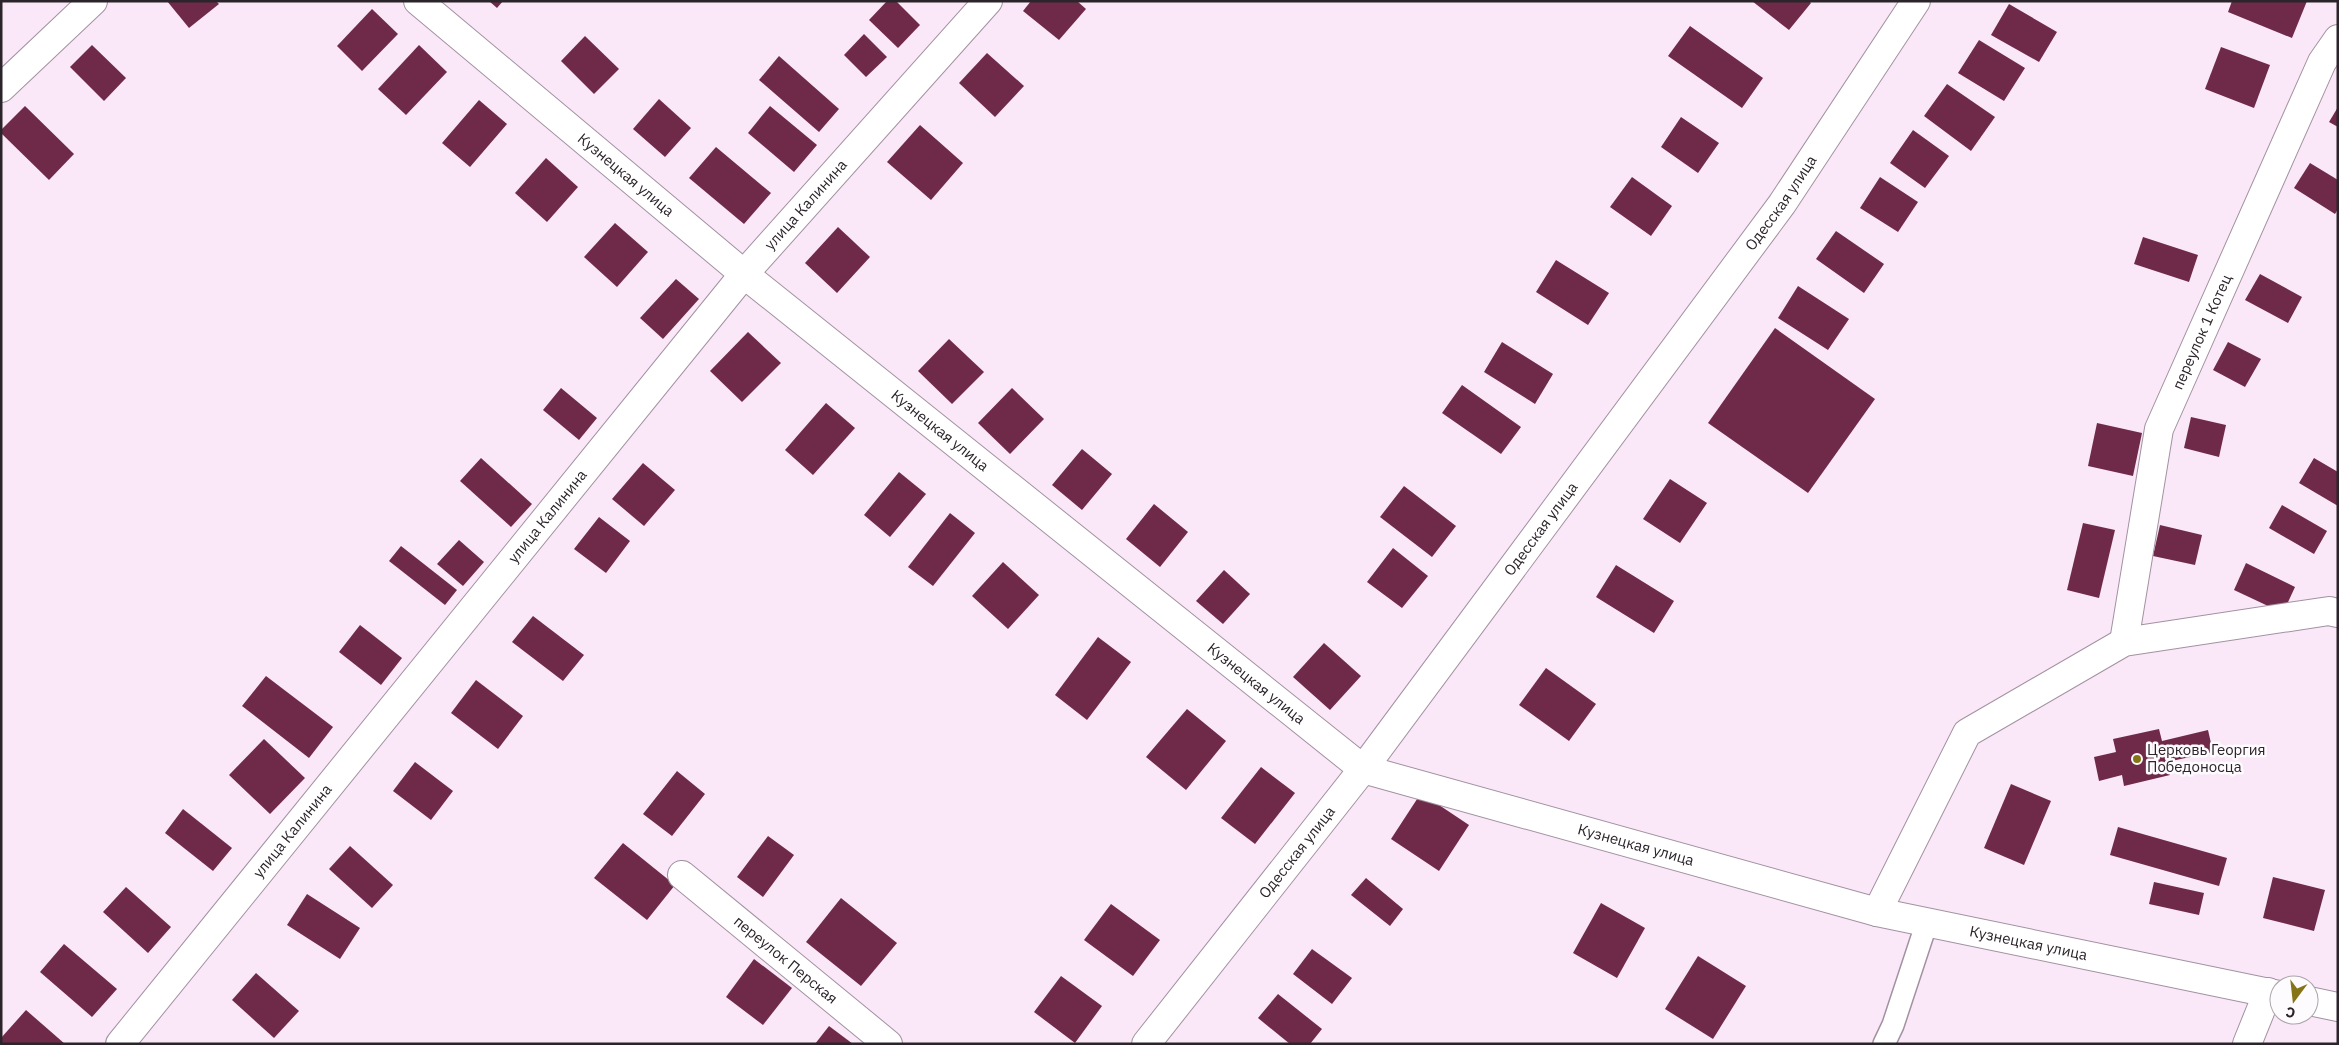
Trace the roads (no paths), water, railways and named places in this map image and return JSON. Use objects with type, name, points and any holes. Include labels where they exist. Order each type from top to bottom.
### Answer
[{"type":"street","points":[[1,88],[93,1]]},
{"type":"street","name":"Кузнецкая улица","points":[[418,1],[744,274],[1364,768],[1876,912],[2269,992]]},
{"type":"street","name":"улица Калинина","points":[[120,1044],[744,274],[988,1]]},
{"type":"street","name":"Одесская улица","points":[[1146,1044],[1364,768],[1782,204],[1916,1]]},
{"type":"street","name":"переулок 1 Котец","points":[[2124,642],[2160,429],[2322,62],[2338,39]]},
{"type":"street","points":[[1876,912],[1967,733],[2124,642],[2335,607]]},
{"type":"street","name":"переулок Перская","points":[[682,875],[888,1044]]},
{"type":"street","points":[[2247,1044],[2269,1002]]},
{"type":"street","points":[[2319,1003],[2338,1007]]},
{"type":"lane","points":[[1884,1044],[1893,1025],[1927,922]]},
{"type":"place","name":"Церковь Георгия Победоносца","points":[[2137,759]]}]
